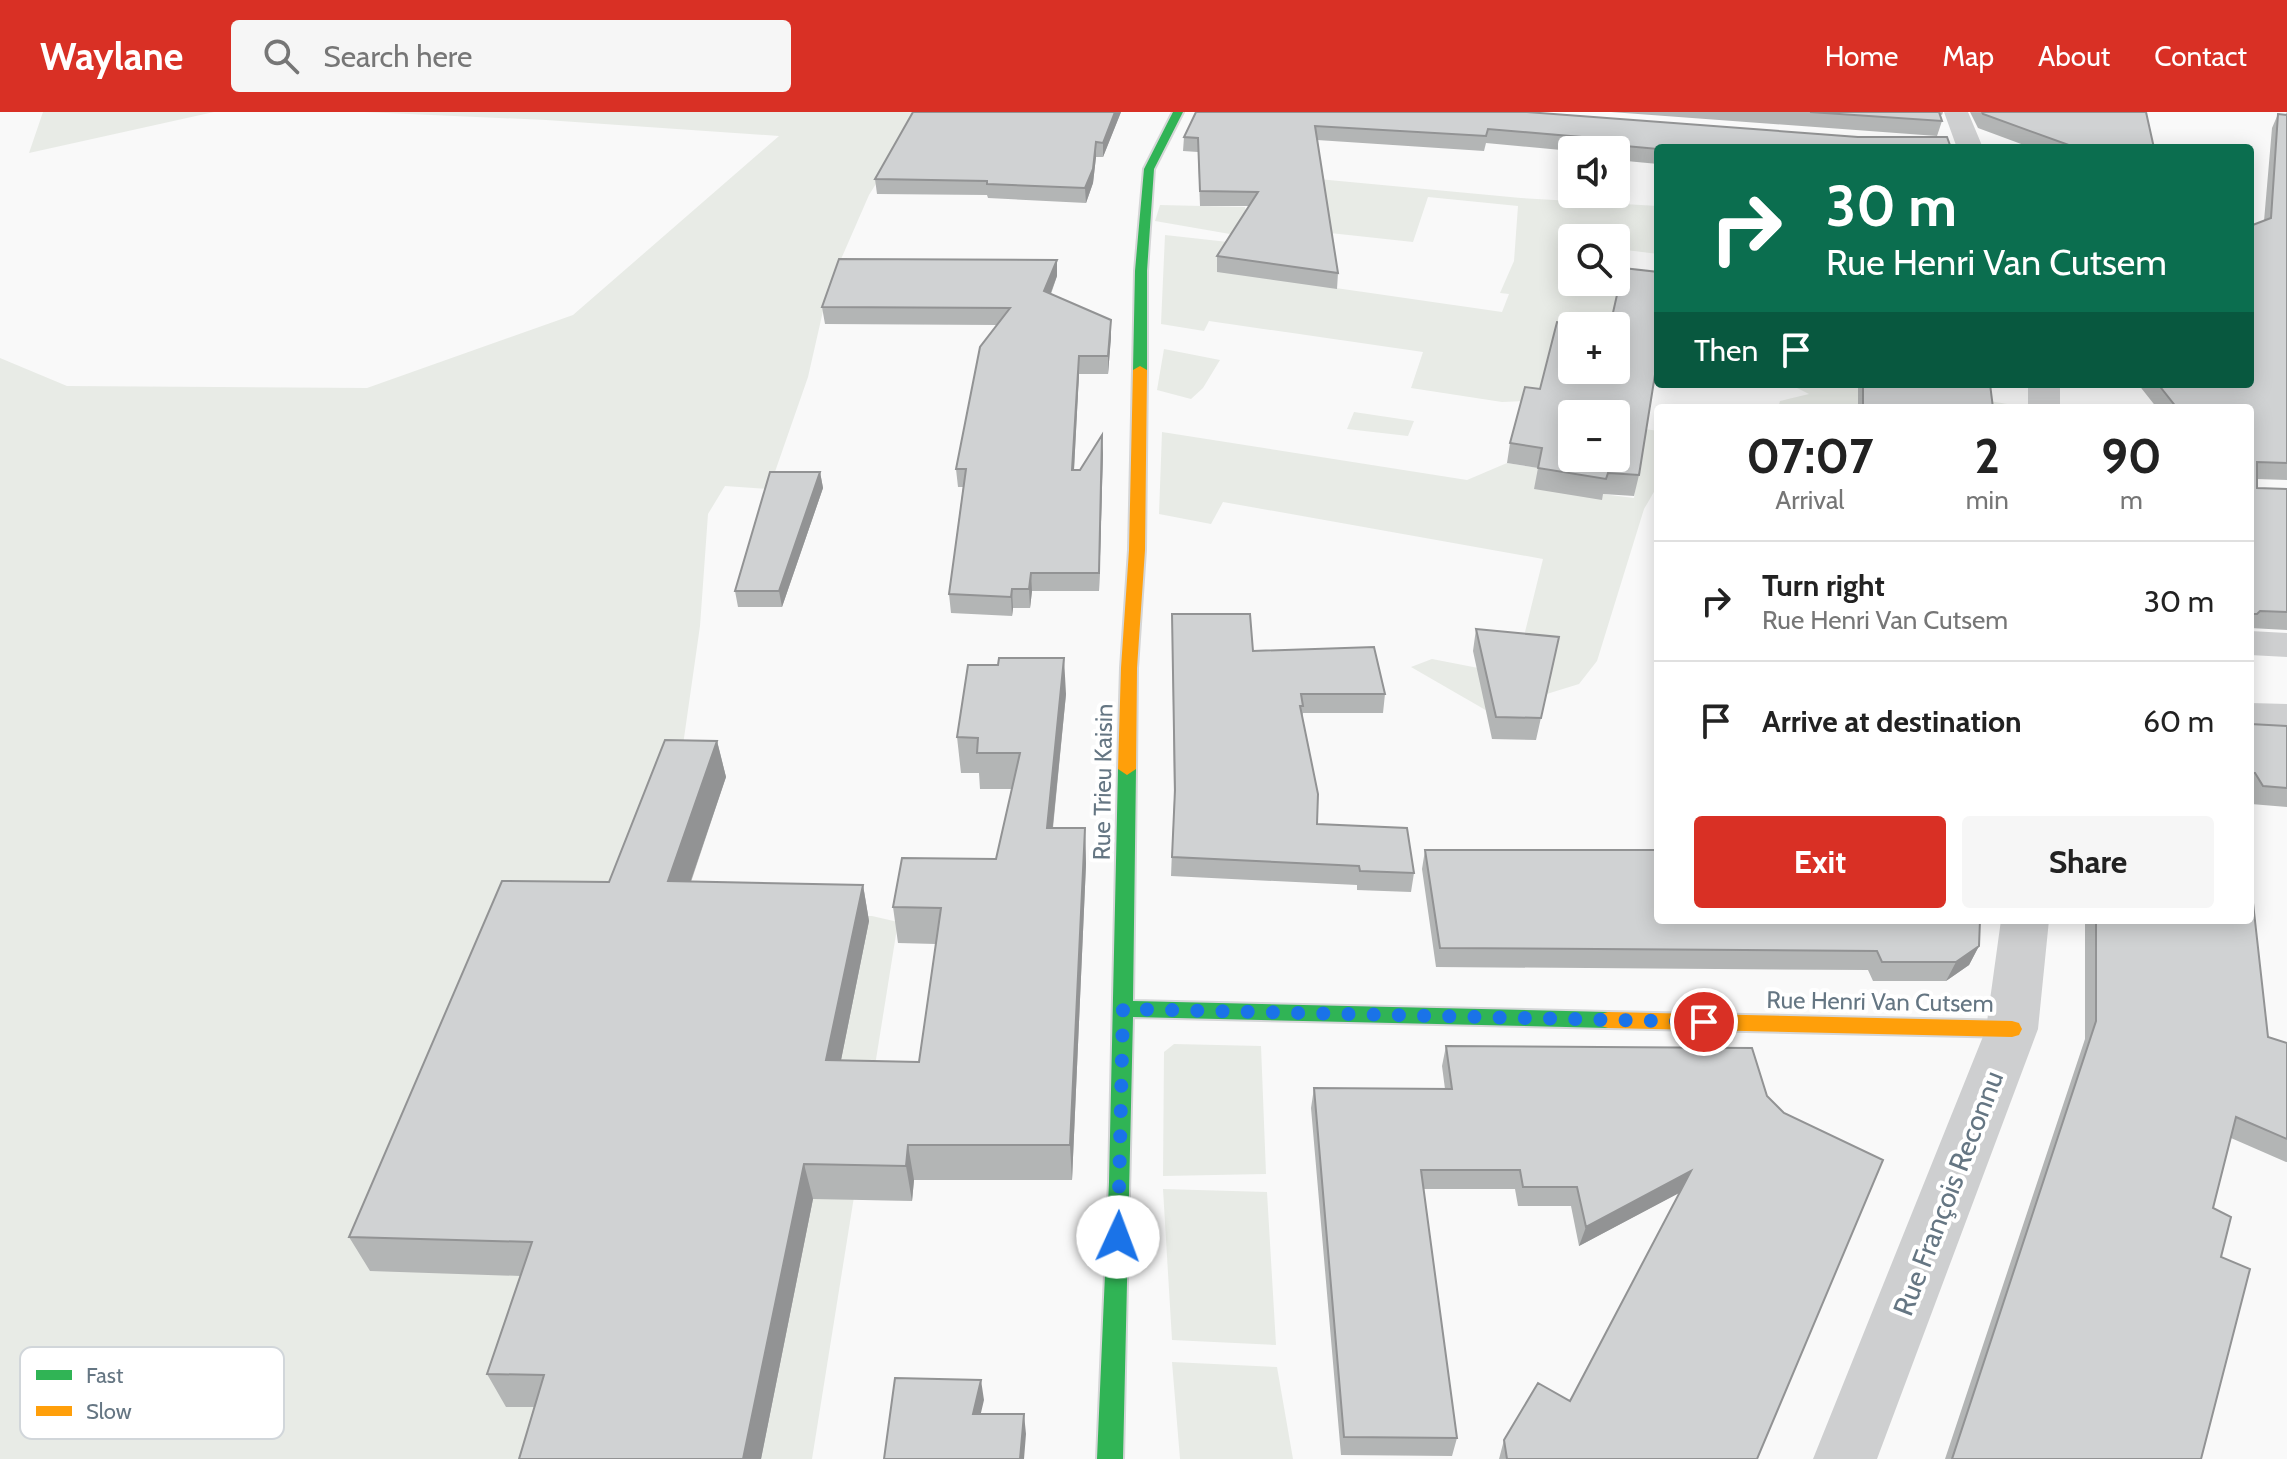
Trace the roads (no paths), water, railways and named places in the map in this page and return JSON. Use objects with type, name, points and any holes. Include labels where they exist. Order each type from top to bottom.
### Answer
[{"type":"street","name":"Rue Trieu Kaisin","points":[[1110,1459],[1129,668],[1137,550],[1141,271],[1149,169],[1178,112]]},
{"type":"street","points":[[1956,112],[1968,144]]},
{"type":"street","points":[[2254,643],[2287,645]]},
{"type":"street","points":[[2254,717],[2287,718]]},
{"type":"street","name":"Rue François Reconnu","points":[[1845,1459],[2012,1029],[2025,924]]},
{"type":"street","name":"Rue Henri Van Cutsem","points":[[1123,1009],[2012,1029]]}]
